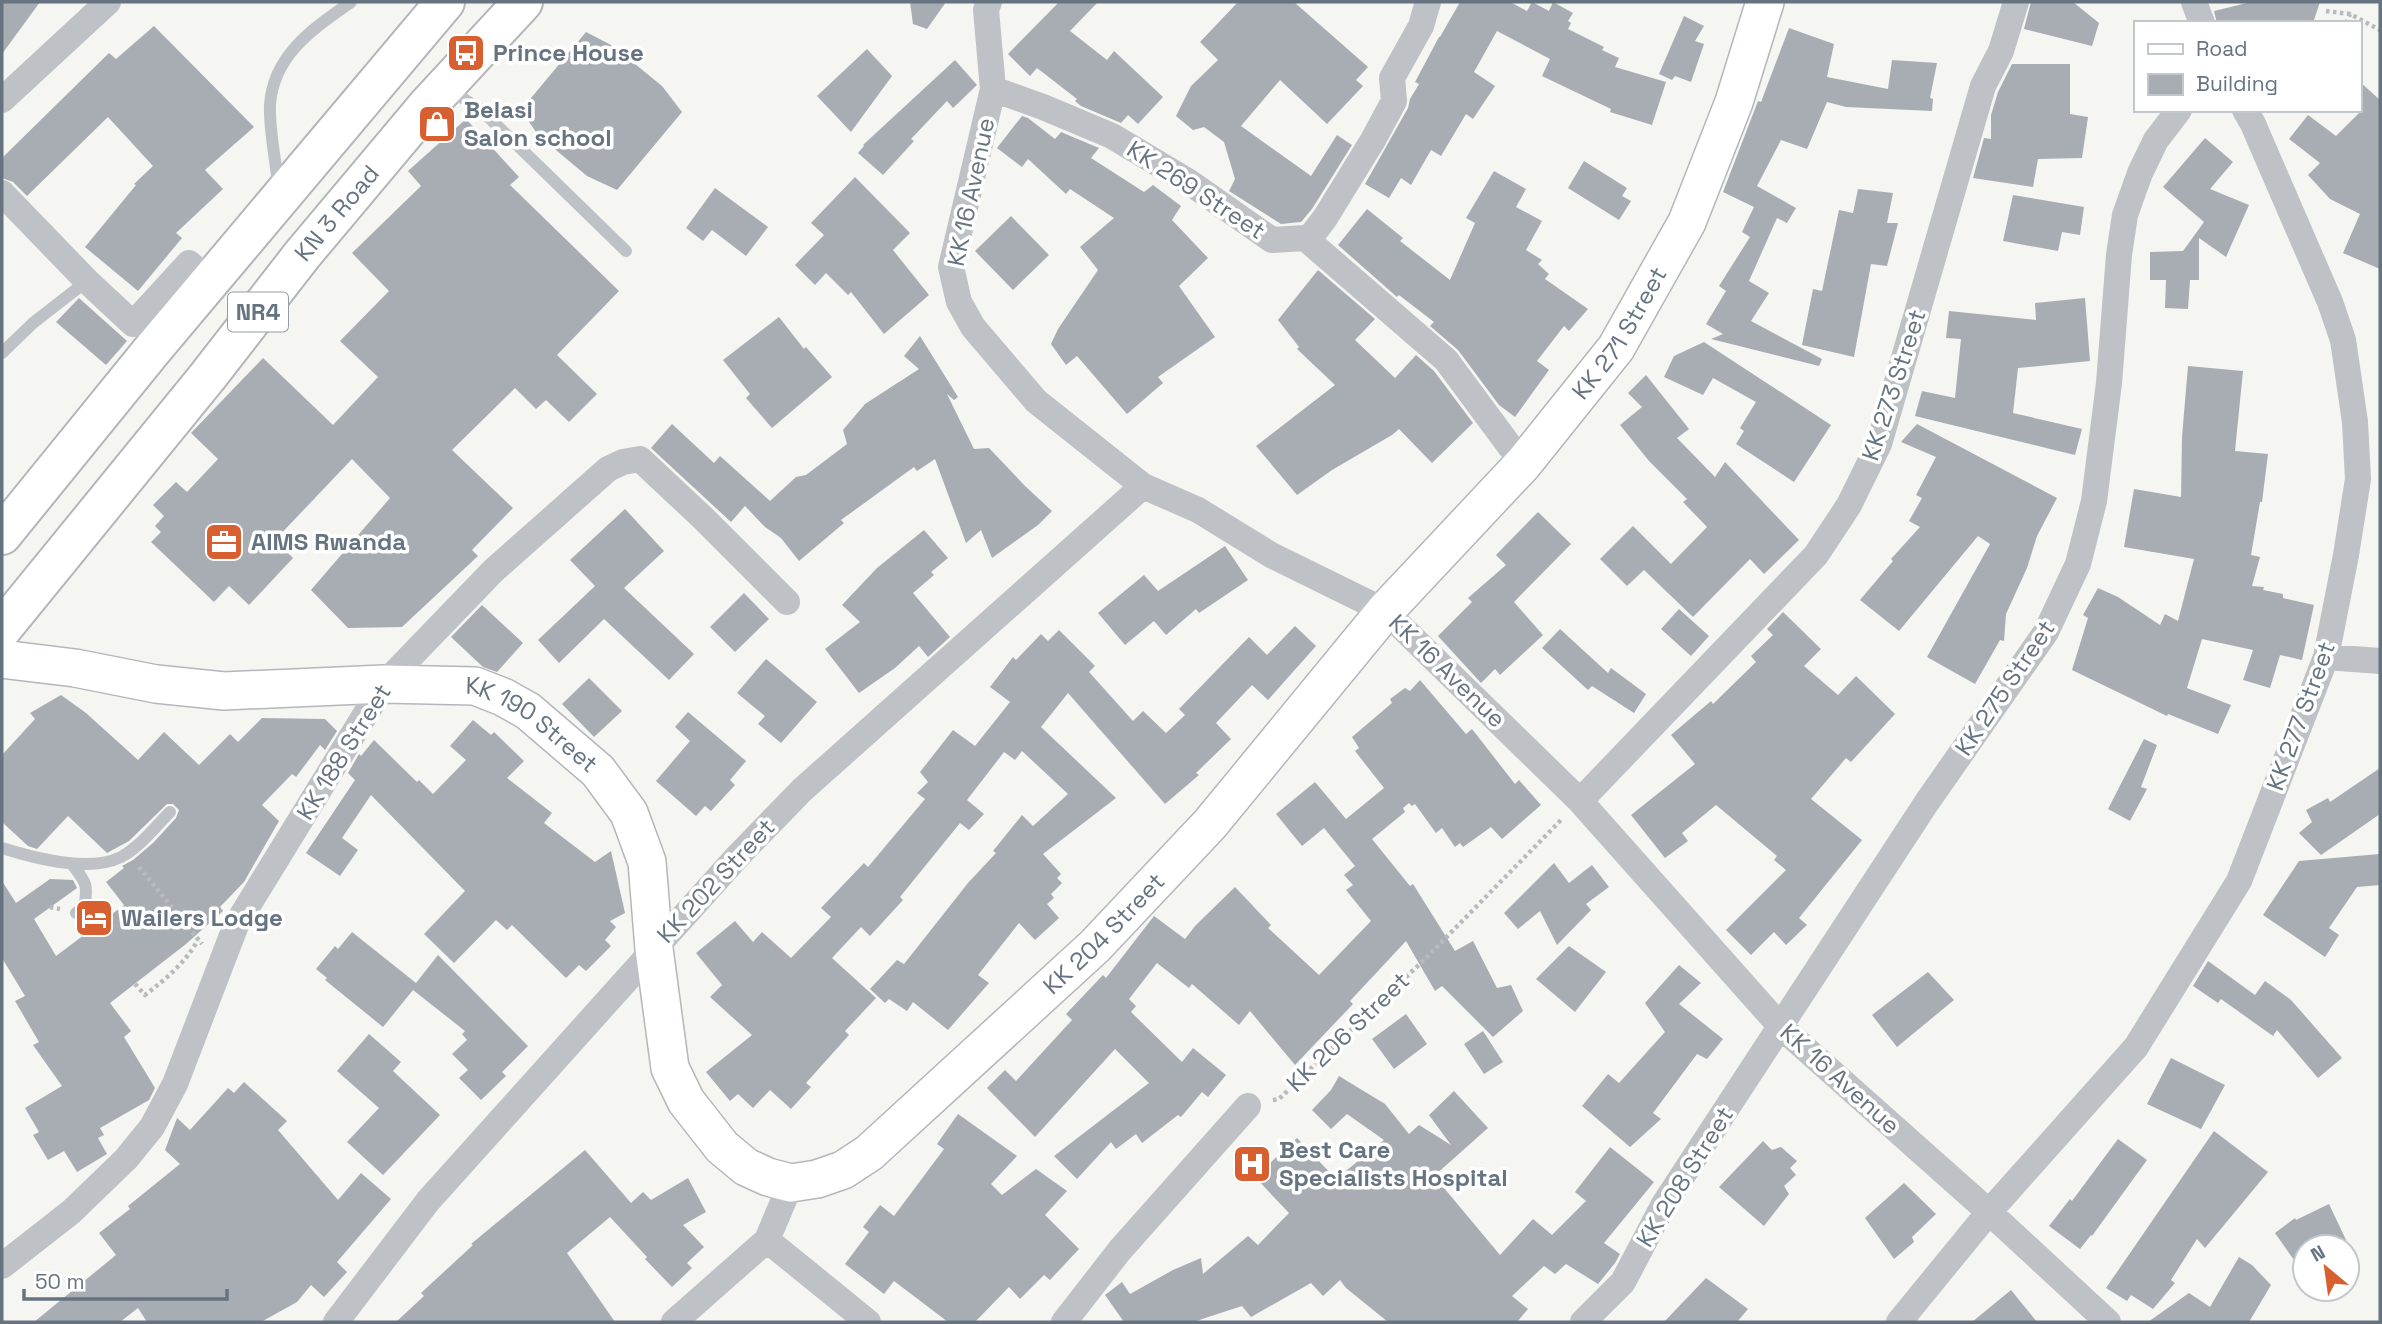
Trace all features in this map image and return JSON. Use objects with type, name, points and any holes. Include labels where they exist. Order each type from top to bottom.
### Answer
[{"type":"highway","name":"NR4","points":[[2,535],[445,2]]},
{"type":"highway","name":"KN 3 Road","points":[[2,629],[208,376],[302,255],[445,87],[523,2]]},
{"type":"street","points":[[2,100],[108,2]]},
{"type":"street","name":"KK 16 Avenue","points":[[989,2],[986,10],[993,89],[951,267],[959,302],[973,327],[1036,401],[1143,486],[1198,510],[1271,555],[1385,611],[1580,801],[1781,1027],[2108,1322]]},
{"type":"street","points":[[1305,237],[1312,235],[1325,218],[1394,101],[1392,78],[1421,26],[1429,2]]},
{"type":"street","name":"KK 271 Street","points":[[1385,611],[1523,464],[1616,348],[1687,222],[1734,102],[1765,2]]},
{"type":"street","name":"KK 273 Street","points":[[1580,801],[1816,555],[1849,505],[1879,444],[1983,86],[2001,51],[2016,2]]},
{"type":"street","points":[[2194,2],[2201,21]]},
{"type":"street","name":"KK 269 Street","points":[[993,89],[1112,136],[1189,182],[1272,240],[1305,237]]},
{"type":"street","name":"KK 275 Street","points":[[1781,1027],[1927,802],[2046,632],[2078,564],[2094,501],[2109,383],[2119,255],[2125,215],[2140,173],[2156,140],[2177,112]]},
{"type":"street","name":"KK 277 Street","points":[[1899,1322],[1989,1212],[2137,1046],[2239,881],[2326,657],[2358,479],[2356,422],[2343,340],[2330,302],[2246,112]]},
{"type":"street","points":[[2,193],[87,281],[133,324],[189,263],[210,282]]},
{"type":"street","points":[[1305,237],[1446,360],[1523,464]]},
{"type":"street","name":"KK 188 Street","points":[[2,1266],[71,1212],[126,1159],[152,1128],[175,1084],[236,925],[384,684],[493,571],[608,469],[623,462],[640,459],[788,602]]},
{"type":"street","name":"KK 202 Street","points":[[336,1322],[428,1201],[737,857],[802,790],[1143,486]]},
{"type":"street","name":"KK 204 Street","points":[[779,1180],[817,1179],[843,1170],[869,1153],[1095,946],[1210,824],[1385,611]]},
{"type":"street","points":[[2326,657],[2380,661]]},
{"type":"street","name":"KK 190 Street","points":[[2,659],[75,668],[156,684],[224,691],[384,684],[475,686],[528,711],[598,771],[629,813],[647,862],[654,949],[670,1068],[686,1101],[722,1147],[746,1167],[779,1180]]},
{"type":"street","name":"KK 208 Street","points":[[1583,1322],[1623,1282],[1664,1204],[1781,1027]]},
{"type":"street","points":[[1064,1322],[1120,1250],[1248,1106]]},
{"type":"street","points":[[674,1322],[766,1240],[779,1180]]},
{"type":"street","points":[[766,1240],[868,1322]]},
{"type":"lane","points":[[280,201],[270,106],[275,77],[285,58],[316,26],[351,2]]},
{"type":"lane","points":[[445,87],[480,109],[625,251]]},
{"type":"lane","points":[[2,353],[33,323],[87,281]]},
{"type":"lane","points":[[2,848],[39,860],[72,864],[120,858],[139,844],[170,812]]},
{"type":"lane","points":[[72,864],[84,879],[88,891],[84,906],[76,913]]},
{"type":"path","points":[[2326,11],[2350,14],[2380,30]]},
{"type":"path","points":[[2347,21],[2350,14]]},
{"type":"path","name":"KK 206 Street","points":[[1248,1106],[1279,1099],[1426,958],[1580,801]]},
{"type":"path","points":[[129,863],[140,867],[219,966]]},
{"type":"path","points":[[135,984],[145,995],[189,957],[198,940]]},
{"type":"building","points":[[2,2],[40,2],[2,54]]},
{"type":"building","points":[[910,2],[946,2],[927,29],[913,24]]},
{"type":"building","points":[[1059,2],[1098,2],[1070,31],[1107,60],[1114,51],[1163,97],[1138,124],[1128,115],[1121,123],[1081,106],[1075,101],[1077,99],[1037,68],[1030,76],[1008,54]]},
{"type":"building","points":[[1238,2],[1294,2],[1368,67],[1356,80],[1363,86],[1327,124],[1280,80],[1241,126],[1311,176],[1337,135],[1352,145],[1301,222],[1281,224],[1229,191],[1235,179],[1224,142],[1204,127],[1193,130],[1176,116],[1191,86],[1218,60],[1200,42]]},
{"type":"building","points":[[1460,2],[1510,2],[1527,11],[1532,2],[1549,11],[1553,2],[1573,13],[1568,21],[1571,23],[1568,29],[1604,47],[1602,50],[1619,58],[1615,67],[1666,82],[1652,125],[1610,112],[1611,109],[1542,76],[1550,59],[1497,31],[1474,72],[1495,86],[1473,119],[1466,114],[1441,156],[1431,150],[1411,185],[1401,178],[1389,198],[1365,184],[1408,108],[1419,84],[1415,82]]},
{"type":"building","points":[[2031,2],[2073,2],[2099,23],[2092,46],[2024,29]]},
{"type":"building","points":[[2251,2],[2320,2],[2314,21],[2216,21],[2214,11]]},
{"type":"building","points":[[1684,16],[1704,26],[1695,41],[1704,44],[1691,82],[1675,76],[1672,80],[1659,74]]},
{"type":"building","points":[[154,26],[254,127],[205,170],[223,189],[176,233],[182,238],[138,291],[85,247],[136,185],[134,184],[153,166],[108,117],[27,196],[13,182],[2,178],[2,158],[109,53],[116,59]]},
{"type":"building","points":[[1789,28],[1834,44],[1827,77],[1888,89],[1892,60],[1937,63],[1930,98],[1933,99],[1932,111],[1846,107],[1827,102],[1807,149],[1781,140],[1757,186],[1796,208],[1787,223],[1777,218],[1749,281],[1769,293],[1751,321],[1822,359],[1819,366],[1711,339],[1723,334],[1706,324],[1726,291],[1719,286],[1750,237],[1742,232],[1754,207],[1723,192]]},
{"type":"building","points":[[586,32],[613,46],[662,86],[682,112],[617,190],[587,176],[538,135],[521,110]]},
{"type":"building","points":[[867,49],[892,76],[851,132],[817,96]]},
{"type":"building","points":[[955,60],[977,85],[953,108],[947,101],[911,139],[914,141],[883,175],[858,153],[863,145]]},
{"type":"building","points":[[2012,64],[2070,64],[2070,114],[2088,117],[2082,158],[2038,159],[2033,187],[1973,178],[1984,138],[1991,139],[1991,115],[1998,92]]},
{"type":"building","points":[[2361,83],[2380,100],[2380,269],[2343,253],[2360,214],[2330,199],[2308,175],[2320,163],[2289,139],[2308,115],[2336,136],[2359,113]]},
{"type":"building","points":[[1022,116],[1055,139],[1061,132],[1099,148],[1091,158],[1144,192],[1153,185],[1181,206],[1172,220],[1208,258],[1179,286],[1215,337],[1158,377],[1163,383],[1127,414],[1077,356],[1066,365],[1051,344],[1058,329],[1098,270],[1080,247],[1114,218],[1070,189],[1066,194],[1028,159],[1022,167],[997,148]]},
{"type":"building","points":[[466,119],[519,177],[510,185],[619,291],[557,355],[597,394],[569,422],[546,400],[536,409],[515,388],[452,450],[513,508],[472,550],[478,556],[402,627],[348,628],[311,590],[390,498],[352,459],[275,540],[293,558],[249,605],[229,586],[214,602],[151,542],[161,532],[155,526],[164,516],[153,505],[176,482],[187,492],[218,459],[191,433],[263,358],[333,425],[378,377],[340,341],[389,291],[352,253],[421,186],[408,171]]},
{"type":"building","points":[[2205,138],[2233,162],[2210,189],[2249,205],[2226,257],[2199,238],[2199,280],[2190,280],[2188,309],[2165,308],[2166,280],[2150,280],[2150,252],[2183,251],[2204,222],[2163,187]]},
{"type":"building","points":[[1584,161],[1627,188],[1622,196],[1631,201],[1619,220],[1568,188]]},
{"type":"building","points":[[1494,171],[1526,189],[1516,207],[1542,221],[1526,250],[1542,260],[1538,264],[1549,274],[1545,279],[1588,309],[1569,331],[1564,326],[1537,361],[1549,370],[1515,417],[1499,405],[1458,350],[1430,326],[1434,322],[1399,295],[1397,297],[1338,245],[1367,209],[1403,238],[1400,241],[1450,280],[1475,223],[1466,218]]},
{"type":"building","points":[[855,177],[910,233],[893,250],[929,295],[884,334],[851,292],[848,295],[826,273],[815,285],[795,265],[824,235],[811,223]]},
{"type":"building","points":[[715,188],[768,227],[746,256],[712,230],[703,241],[686,228]]},
{"type":"building","points":[[1858,189],[1893,193],[1887,223],[1898,223],[1887,266],[1871,264],[1854,357],[1802,345],[1813,289],[1822,291],[1839,210],[1853,213]]},
{"type":"building","points":[[2013,195],[2084,207],[2080,235],[2062,232],[2058,251],[2003,241]]},
{"type":"building","points":[[1011,216],[1049,255],[1013,290],[975,251]]},
{"type":"building","points":[[1318,270],[1375,319],[1355,340],[1395,378],[1416,355],[1434,371],[1473,423],[1432,463],[1399,429],[1297,495],[1256,446],[1335,385],[1297,349],[1299,347],[1278,320]]},
{"type":"building","points":[[79,298],[127,341],[106,365],[56,322]]},
{"type":"building","points":[[2085,298],[2090,361],[2018,368],[2013,413],[2082,429],[2075,455],[1915,416],[1922,391],[1955,398],[1961,339],[1946,338],[1949,311],[2036,320],[2035,303]]},
{"type":"building","points":[[779,317],[804,349],[806,347],[832,377],[772,428],[746,398],[750,394],[723,360]]},
{"type":"building","points":[[920,336],[958,397],[954,400],[947,394],[974,449],[989,448],[1052,511],[1038,525],[992,558],[981,530],[966,543],[935,459],[917,471],[914,467],[841,520],[844,523],[799,561],[781,538],[765,527],[745,506],[731,522],[651,448],[672,424],[714,463],[720,456],[770,501],[796,477],[806,475],[847,444],[843,430],[865,404],[919,369],[904,356]]},
{"type":"building","points":[[1704,342],[1831,425],[1794,482],[1736,444],[1744,431],[1740,428],[1756,402],[1713,378],[1703,395],[1664,377],[1674,356]]},
{"type":"building","points":[[2188,366],[2243,371],[2235,451],[2268,454],[2251,555],[2260,557],[2252,586],[2264,587],[2263,590],[2283,594],[2283,598],[2314,605],[2302,660],[2280,655],[2270,688],[2243,680],[2253,650],[2202,639],[2187,688],[2231,705],[2218,734],[2168,714],[2167,716],[2072,670],[2088,618],[2083,615],[2098,588],[2118,597],[2160,625],[2165,614],[2178,621],[2194,559],[2124,547],[2134,489],[2181,497],[2182,437]]},
{"type":"building","points":[[1646,375],[1689,429],[1677,438],[1715,477],[1725,462],[1799,540],[1764,574],[1750,559],[1693,617],[1644,570],[1627,586],[1600,559],[1633,526],[1671,564],[1707,527],[1683,502],[1687,499],[1649,461],[1620,425],[1642,407],[1628,393]]},
{"type":"building","points":[[1917,424],[2057,498],[2037,536],[2027,568],[2006,614],[2004,641],[2000,640],[1975,684],[1927,657],[1990,544],[1978,536],[1899,631],[1860,600],[1920,527],[1909,521],[1922,498],[1916,495],[1936,457],[1901,442]]},
{"type":"building","points":[[625,509],[664,551],[624,588],[694,654],[669,680],[604,619],[559,663],[538,640],[595,586],[570,560]]},
{"type":"building","points":[[1538,512],[1571,544],[1514,602],[1543,635],[1500,675],[1495,669],[1481,683],[1438,636],[1472,602],[1468,598],[1506,565],[1496,555]]},
{"type":"building","points":[[924,530],[948,558],[931,572],[934,575],[913,593],[950,637],[928,657],[919,646],[895,668],[859,693],[825,649],[860,622],[842,605],[877,568]]},
{"type":"building","points":[[1225,546],[1248,580],[1199,613],[1196,609],[1166,635],[1154,621],[1125,645],[1098,613],[1144,575],[1158,591]]},
{"type":"building","points":[[744,593],[769,619],[735,652],[710,627]]},
{"type":"building","points":[[482,605],[523,643],[497,672],[483,667],[451,637]]},
{"type":"building","points":[[1679,609],[1709,636],[1691,656],[1661,629]]},
{"type":"building","points":[[1783,612],[1821,649],[1804,666],[1838,695],[1856,676],[1895,714],[1851,762],[1846,758],[1811,799],[1862,840],[1799,918],[1807,925],[1786,945],[1774,932],[1751,955],[1726,930],[1786,870],[1774,860],[1777,856],[1716,805],[1682,833],[1688,841],[1665,858],[1631,815],[1695,764],[1671,735],[1711,701],[1713,704],[1756,662],[1751,656],[1773,635],[1767,629]]},
{"type":"building","points":[[1295,626],[1316,646],[1268,700],[1252,685],[1216,723],[1231,739],[1196,773],[1199,775],[1165,804],[1068,693],[1041,727],[1116,798],[1043,854],[1061,874],[1057,878],[1062,883],[1051,894],[1054,898],[1047,904],[1059,918],[1035,940],[1019,923],[978,975],[989,983],[948,1030],[913,1002],[907,1011],[889,999],[885,1003],[870,989],[897,960],[904,964],[968,883],[996,853],[993,851],[1022,815],[1033,826],[1068,794],[1022,751],[1015,760],[1004,752],[967,800],[984,814],[969,830],[960,823],[900,897],[903,900],[870,936],[861,927],[832,958],[876,998],[845,1031],[849,1035],[806,1083],[811,1087],[791,1109],[770,1090],[753,1108],[738,1094],[730,1101],[706,1072],[752,1035],[710,997],[722,985],[696,953],[735,921],[753,942],[762,932],[791,958],[831,917],[821,908],[864,863],[868,867],[925,799],[917,793],[928,782],[920,772],[953,730],[975,746],[1010,702],[990,687],[1013,657],[1016,660],[1041,634],[1048,641],[1059,630],[1095,666],[1089,672],[1133,721],[1143,711],[1166,733],[1185,715],[1179,709],[1249,637],[1267,655]]},
{"type":"building","points":[[1560,629],[1608,673],[1611,668],[1646,694],[1634,713],[1592,686],[1588,690],[1542,648]]},
{"type":"building","points":[[766,659],[817,702],[781,743],[758,724],[765,716],[737,693]]},
{"type":"building","points":[[589,678],[622,711],[594,737],[562,704]]},
{"type":"building","points":[[1420,680],[1466,734],[1472,729],[1515,784],[1519,780],[1541,805],[1502,839],[1491,827],[1463,847],[1460,843],[1455,847],[1442,828],[1436,833],[1415,804],[1412,806],[1409,803],[1403,808],[1405,812],[1372,839],[1410,886],[1413,884],[1455,951],[1473,941],[1497,988],[1511,985],[1523,1011],[1493,1037],[1442,986],[1435,991],[1406,941],[1350,1001],[1353,1004],[1295,1065],[1250,1011],[1239,1025],[1192,984],[1189,988],[1157,963],[1129,999],[1136,1006],[1131,1012],[1182,1062],[1193,1048],[1226,1075],[1208,1097],[1202,1092],[1181,1117],[1178,1115],[1142,1143],[1136,1134],[1116,1149],[1111,1142],[1077,1179],[1054,1156],[1149,1083],[1115,1049],[1035,1137],[987,1088],[1005,1070],[1016,1081],[1072,1020],[1066,1014],[1103,975],[1106,978],[1154,916],[1185,939],[1235,887],[1271,925],[1268,928],[1319,975],[1371,921],[1346,890],[1353,885],[1344,875],[1355,866],[1324,828],[1302,846],[1276,814],[1315,782],[1346,819],[1384,788],[1355,751],[1359,748],[1352,737],[1392,703],[1390,699],[1405,688],[1410,691]]},
{"type":"building","points":[[61,695],[86,713],[138,760],[164,732],[199,765],[230,734],[238,742],[262,718],[325,719],[337,731],[325,750],[320,745],[296,777],[292,774],[262,805],[279,821],[244,882],[220,907],[223,911],[186,944],[110,1003],[131,1031],[124,1037],[155,1088],[149,1100],[100,1128],[104,1135],[98,1138],[107,1154],[77,1172],[64,1151],[48,1160],[33,1135],[39,1132],[25,1108],[62,1086],[33,1045],[39,1042],[15,1001],[25,996],[2,958],[2,881],[16,903],[50,879],[73,880],[77,888],[34,919],[56,956],[124,905],[106,882],[153,843],[176,818],[179,810],[173,804],[167,804],[129,841],[107,853],[68,816],[37,849],[28,846],[2,822],[2,755],[35,719],[30,713]]},
{"type":"building","points":[[688,712],[746,761],[730,780],[735,785],[711,811],[705,806],[696,816],[656,781],[690,741],[675,727]]},
{"type":"building","points":[[473,720],[491,735],[494,732],[524,761],[507,778],[552,813],[544,823],[595,862],[611,851],[625,913],[610,921],[616,927],[605,940],[611,946],[586,971],[579,965],[566,978],[512,925],[507,930],[496,920],[454,963],[424,934],[465,891],[371,795],[342,838],[358,850],[340,876],[306,853],[355,780],[348,773],[359,754],[361,756],[374,740],[433,794],[466,760],[450,746]]},
{"type":"building","points":[[2144,739],[2157,745],[2141,787],[2147,789],[2130,821],[2108,809]]},
{"type":"building","points":[[2380,768],[2380,814],[2321,855],[2299,833],[2312,822],[2306,810],[2328,798],[2330,802]]},
{"type":"building","points":[[2380,854],[2380,885],[2357,887],[2329,928],[2339,935],[2325,957],[2263,915],[2299,861]]},
{"type":"building","points":[[1554,863],[1569,883],[1592,865],[1609,887],[1586,904],[1591,910],[1557,945],[1540,911],[1518,929],[1504,913]]},
{"type":"building","points":[[352,932],[416,983],[438,955],[528,1046],[502,1072],[506,1076],[481,1100],[459,1078],[468,1070],[452,1054],[467,1040],[462,1034],[465,1031],[413,990],[383,1027],[325,980],[327,978],[316,969],[335,946],[338,949]]},
{"type":"building","points":[[1569,946],[1606,972],[1575,1012],[1536,979]]},
{"type":"building","points":[[2208,961],[2255,995],[2265,981],[2291,1000],[2342,1058],[2318,1078],[2277,1030],[2273,1036],[2221,999],[2218,1003],[2193,986]]},
{"type":"building","points":[[1679,965],[1701,983],[1679,1004],[1723,1039],[1707,1059],[1697,1054],[1653,1113],[1661,1119],[1630,1147],[1582,1106],[1608,1074],[1619,1083],[1665,1032],[1645,1003]]},
{"type":"building","points":[[1928,972],[1954,1000],[1897,1047],[1872,1015]]},
{"type":"building","points":[[1406,1014],[1427,1044],[1394,1069],[1372,1039]]},
{"type":"building","points":[[1483,1031],[1503,1062],[1484,1074],[1464,1044]]},
{"type":"building","points":[[369,1034],[401,1062],[393,1071],[440,1115],[383,1175],[347,1142],[379,1108],[337,1071]]},
{"type":"building","points":[[2171,1058],[2225,1085],[2201,1129],[2147,1104]]},
{"type":"building","points":[[1339,1076],[1385,1104],[1409,1134],[1419,1125],[1451,1145],[1429,1115],[1454,1091],[1488,1128],[1434,1176],[1500,1255],[1533,1219],[1552,1235],[1586,1201],[1575,1192],[1610,1147],[1654,1182],[1604,1243],[1620,1254],[1615,1263],[1598,1284],[1566,1264],[1555,1274],[1544,1266],[1512,1296],[1528,1309],[1517,1322],[1388,1322],[1340,1280],[1323,1296],[1311,1283],[1251,1317],[1242,1306],[1193,1322],[1124,1322],[1105,1295],[1122,1282],[1130,1294],[1201,1258],[1203,1274],[1248,1236],[1258,1245],[1289,1213],[1255,1177],[1297,1138],[1336,1179],[1384,1140],[1347,1114],[1331,1129],[1312,1110],[1331,1090]]},
{"type":"building","points":[[244,1082],[287,1121],[278,1130],[338,1200],[361,1173],[391,1199],[337,1262],[347,1272],[324,1297],[311,1285],[297,1302],[261,1322],[147,1322],[138,1308],[120,1322],[34,1322],[116,1255],[99,1233],[180,1164],[165,1150],[177,1118],[190,1130],[228,1088],[234,1093]]},
{"type":"building","points":[[958,1114],[1017,1156],[991,1184],[1002,1195],[1036,1169],[1067,1191],[1045,1215],[1079,1249],[1050,1280],[1044,1275],[1020,1299],[1009,1287],[975,1322],[948,1322],[894,1281],[884,1294],[845,1264],[869,1232],[863,1227],[880,1205],[894,1216],[944,1149],[937,1144]]},
{"type":"building","points":[[2214,1131],[2268,1172],[2205,1248],[2197,1239],[2171,1280],[2175,1283],[2153,1309],[2131,1295],[2127,1301],[2106,1288]]},
{"type":"building","points":[[2118,1139],[2147,1160],[2080,1249],[2049,1226],[2070,1199],[2072,1201]]},
{"type":"building","points":[[1763,1141],[1772,1150],[1781,1147],[1797,1161],[1790,1168],[1796,1175],[1784,1186],[1789,1194],[1764,1226],[1719,1187]]},
{"type":"building","points":[[585,1150],[631,1203],[643,1192],[651,1200],[688,1178],[706,1212],[683,1225],[704,1247],[687,1263],[692,1268],[672,1287],[610,1217],[567,1253],[615,1322],[396,1322],[424,1296],[421,1293],[473,1245],[471,1244]]},
{"type":"building","points":[[1904,1183],[1936,1214],[1912,1237],[1914,1242],[1894,1259],[1865,1218]]},
{"type":"building","points":[[2329,1204],[2343,1233],[2291,1233],[2291,1256],[2275,1233],[2295,1218],[2296,1220]]},
{"type":"building","points":[[2239,1257],[2252,1265],[2271,1285],[2249,1322],[2148,1322],[2189,1293],[2210,1307]]},
{"type":"building","points":[[1706,1278],[1748,1309],[1737,1322],[1664,1322]]},
{"type":"building","points":[[2011,1290],[2037,1322],[1972,1322]]},
{"type":"place","name":"Prince House","points":[[466,53]]},
{"type":"place","name":"Belasi Salon school","points":[[437,124]]},
{"type":"place","name":"AIMS Rwanda","points":[[224,542]]},
{"type":"place","name":"Wailers Lodge","points":[[94,918]]},
{"type":"place","name":"Best Care Specialists Hospital","points":[[1252,1164]]}]
